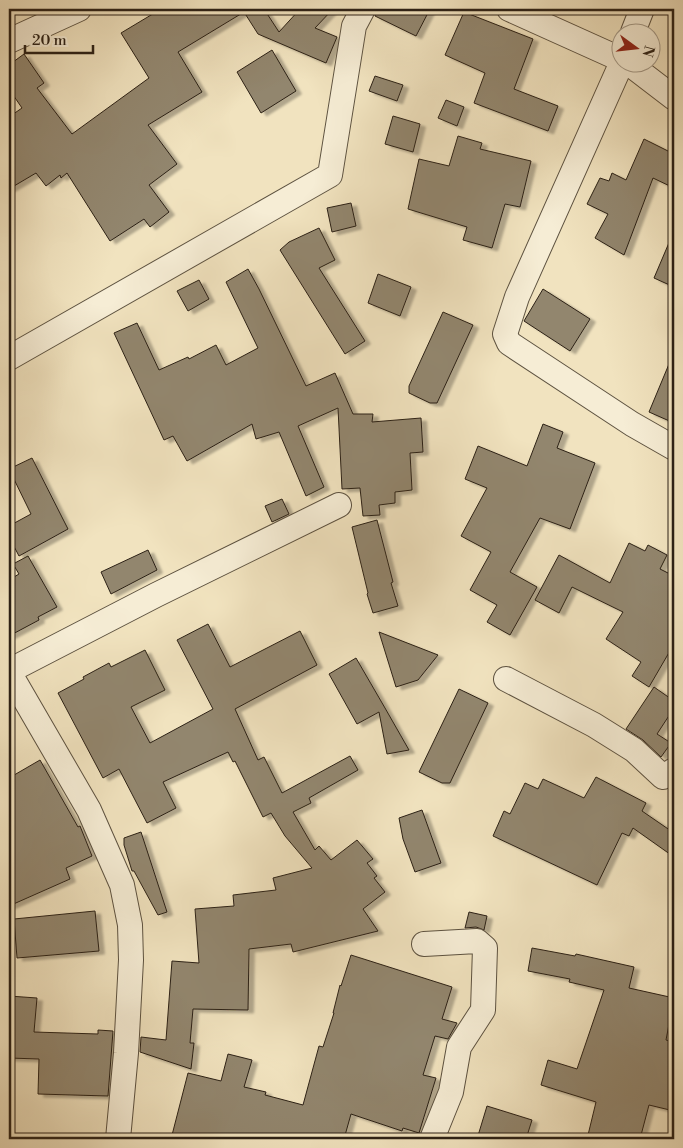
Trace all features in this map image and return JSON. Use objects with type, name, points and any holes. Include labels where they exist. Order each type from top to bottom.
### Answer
[{"type":"street","points":[[9,41],[79,9]]},
{"type":"street","points":[[9,358],[330,175],[354,26],[363,9]]},
{"type":"street","points":[[509,9],[610,54]]},
{"type":"street","points":[[637,22],[642,9]]},
{"type":"street","points":[[618,72],[517,297],[505,334],[509,343],[632,424],[674,448]]},
{"type":"street","points":[[639,72],[674,98]]},
{"type":"street","points":[[118,1139],[126,1052],[131,960],[130,925],[122,885],[90,810],[9,671],[156,595],[339,505]]},
{"type":"street","points":[[506,679],[594,725],[634,750],[663,777],[674,770]]},
{"type":"street","points":[[424,944],[477,941],[485,948],[483,1010],[459,1048],[451,1092],[432,1139]]},
{"type":"building","points":[[161,9],[264,9],[279,32],[300,9],[333,9],[315,28],[337,37],[326,63],[258,34],[244,12],[178,52],[202,92],[148,125],[177,164],[149,185],[169,212],[150,227],[144,219],[110,241],[67,173],[61,178],[60,175],[46,186],[36,173],[9,189],[9,117],[22,108],[9,89],[9,65],[24,54],[44,83],[37,88],[72,134],[149,78],[121,33]]},
{"type":"building","points":[[377,9],[430,9],[416,36],[375,16]]},
{"type":"building","points":[[464,12],[533,39],[514,89],[558,106],[548,131],[474,103],[485,73],[445,55]]},
{"type":"building","points":[[272,50],[296,91],[261,113],[237,72]]},
{"type":"building","points":[[375,76],[403,85],[397,101],[369,91]]},
{"type":"building","points":[[446,100],[464,107],[457,126],[438,118]]},
{"type":"building","points":[[393,116],[420,124],[413,152],[385,144]]},
{"type":"building","points":[[458,136],[482,143],[480,149],[531,161],[520,207],[505,204],[492,248],[463,240],[467,227],[408,209],[419,159],[449,166]]},
{"type":"building","points":[[644,139],[674,154],[674,188],[653,178],[624,255],[595,238],[608,214],[587,204],[600,178],[609,181],[612,173],[626,180]]},
{"type":"building","points":[[351,203],[356,226],[332,232],[327,208]]},
{"type":"building","points":[[319,228],[335,260],[319,268],[365,341],[345,354],[280,250],[289,242]]},
{"type":"building","points":[[674,231],[674,287],[654,278]]},
{"type":"building","points":[[248,269],[306,386],[335,373],[353,414],[373,414],[372,422],[421,418],[423,452],[410,453],[412,490],[395,492],[395,503],[379,505],[380,515],[363,516],[360,488],[342,489],[338,408],[298,426],[324,487],[306,496],[279,432],[256,439],[252,424],[187,461],[173,436],[164,440],[114,333],[137,323],[159,370],[188,357],[189,359],[216,345],[226,365],[258,348],[226,282]]},
{"type":"building","points":[[378,274],[411,287],[400,316],[368,303]]},
{"type":"building","points":[[199,280],[209,299],[188,311],[177,291]]},
{"type":"building","points":[[543,289],[590,319],[570,351],[524,321]]},
{"type":"building","points":[[443,312],[473,325],[437,403],[430,403],[409,393],[409,386]]},
{"type":"building","points":[[674,352],[674,423],[649,412]]},
{"type":"building","points":[[543,424],[563,432],[557,448],[595,463],[570,529],[540,518],[510,572],[537,587],[510,635],[487,622],[497,605],[470,590],[491,552],[461,536],[487,488],[465,479],[478,446],[527,466]]},
{"type":"building","points":[[32,458],[68,529],[19,556],[9,537],[9,526],[31,514],[9,469]]},
{"type":"building","points":[[282,499],[289,514],[272,522],[265,506]]},
{"type":"building","points":[[377,520],[398,606],[373,613],[352,527]]},
{"type":"building","points":[[629,543],[645,551],[648,545],[667,555],[660,569],[674,576],[674,644],[649,687],[632,676],[641,662],[606,639],[623,612],[572,587],[559,613],[535,600],[559,555],[610,583]]},
{"type":"building","points":[[148,550],[157,570],[111,594],[101,572]]},
{"type":"building","points":[[28,556],[57,607],[38,617],[39,620],[9,636],[9,580],[19,574],[13,564]]},
{"type":"building","points":[[208,624],[230,667],[300,631],[317,665],[235,709],[258,760],[264,757],[282,793],[350,756],[358,770],[309,798],[311,803],[293,812],[315,850],[319,846],[331,860],[357,840],[373,859],[367,863],[377,876],[374,878],[385,892],[363,909],[378,931],[293,952],[291,944],[249,949],[248,1010],[193,1009],[190,1043],[194,1043],[191,1069],[140,1052],[141,1037],[166,1040],[172,961],[199,963],[195,909],[234,906],[233,895],[276,890],[273,878],[312,868],[285,836],[271,813],[263,817],[235,761],[233,762],[228,752],[163,782],[176,808],[147,823],[119,769],[103,778],[58,693],[109,663],[111,667],[145,650],[165,690],[131,707],[150,743],[213,709],[177,640]]},
{"type":"building","points":[[379,632],[438,655],[418,680],[396,687]]},
{"type":"building","points":[[356,658],[409,750],[387,754],[379,712],[357,724],[329,674]]},
{"type":"building","points":[[654,687],[674,701],[674,708],[657,734],[671,743],[661,757],[643,740],[626,729]]},
{"type":"building","points":[[459,689],[488,703],[450,783],[442,783],[419,772]]},
{"type":"building","points":[[40,760],[78,827],[80,826],[92,856],[66,868],[70,879],[9,906],[9,778]]},
{"type":"building","points":[[596,777],[646,803],[642,811],[674,833],[674,857],[633,828],[629,836],[622,833],[597,885],[493,836],[504,811],[510,814],[525,783],[538,789],[543,779],[584,798]]},
{"type":"building","points":[[422,810],[441,863],[415,872],[403,839],[399,818]]},
{"type":"building","points":[[141,832],[167,912],[158,915],[134,871],[132,871],[124,845],[124,838]]},
{"type":"building","points":[[95,911],[99,951],[17,958],[14,919]]},
{"type":"building","points":[[469,912],[487,916],[484,930],[476,927],[465,928]]},
{"type":"building","points":[[532,948],[575,956],[576,954],[634,967],[629,988],[674,998],[666,1040],[674,1042],[674,1111],[649,1105],[640,1139],[603,1139],[588,1135],[596,1102],[541,1085],[548,1060],[577,1069],[604,990],[569,982],[570,979],[528,971]]},
{"type":"building","points":[[351,955],[452,987],[442,1019],[457,1023],[448,1039],[435,1036],[423,1075],[436,1078],[419,1133],[403,1128],[402,1131],[351,1114],[344,1139],[171,1139],[188,1073],[221,1081],[228,1054],[252,1060],[244,1087],[266,1092],[265,1095],[303,1105],[319,1046],[323,1047],[334,1013],[340,985]]},
{"type":"building","points":[[9,996],[37,998],[34,1032],[98,1034],[98,1030],[113,1031],[108,1096],[38,1094],[39,1059],[9,1058]]},
{"type":"building","points":[[487,1106],[532,1120],[526,1139],[477,1139]]}]
